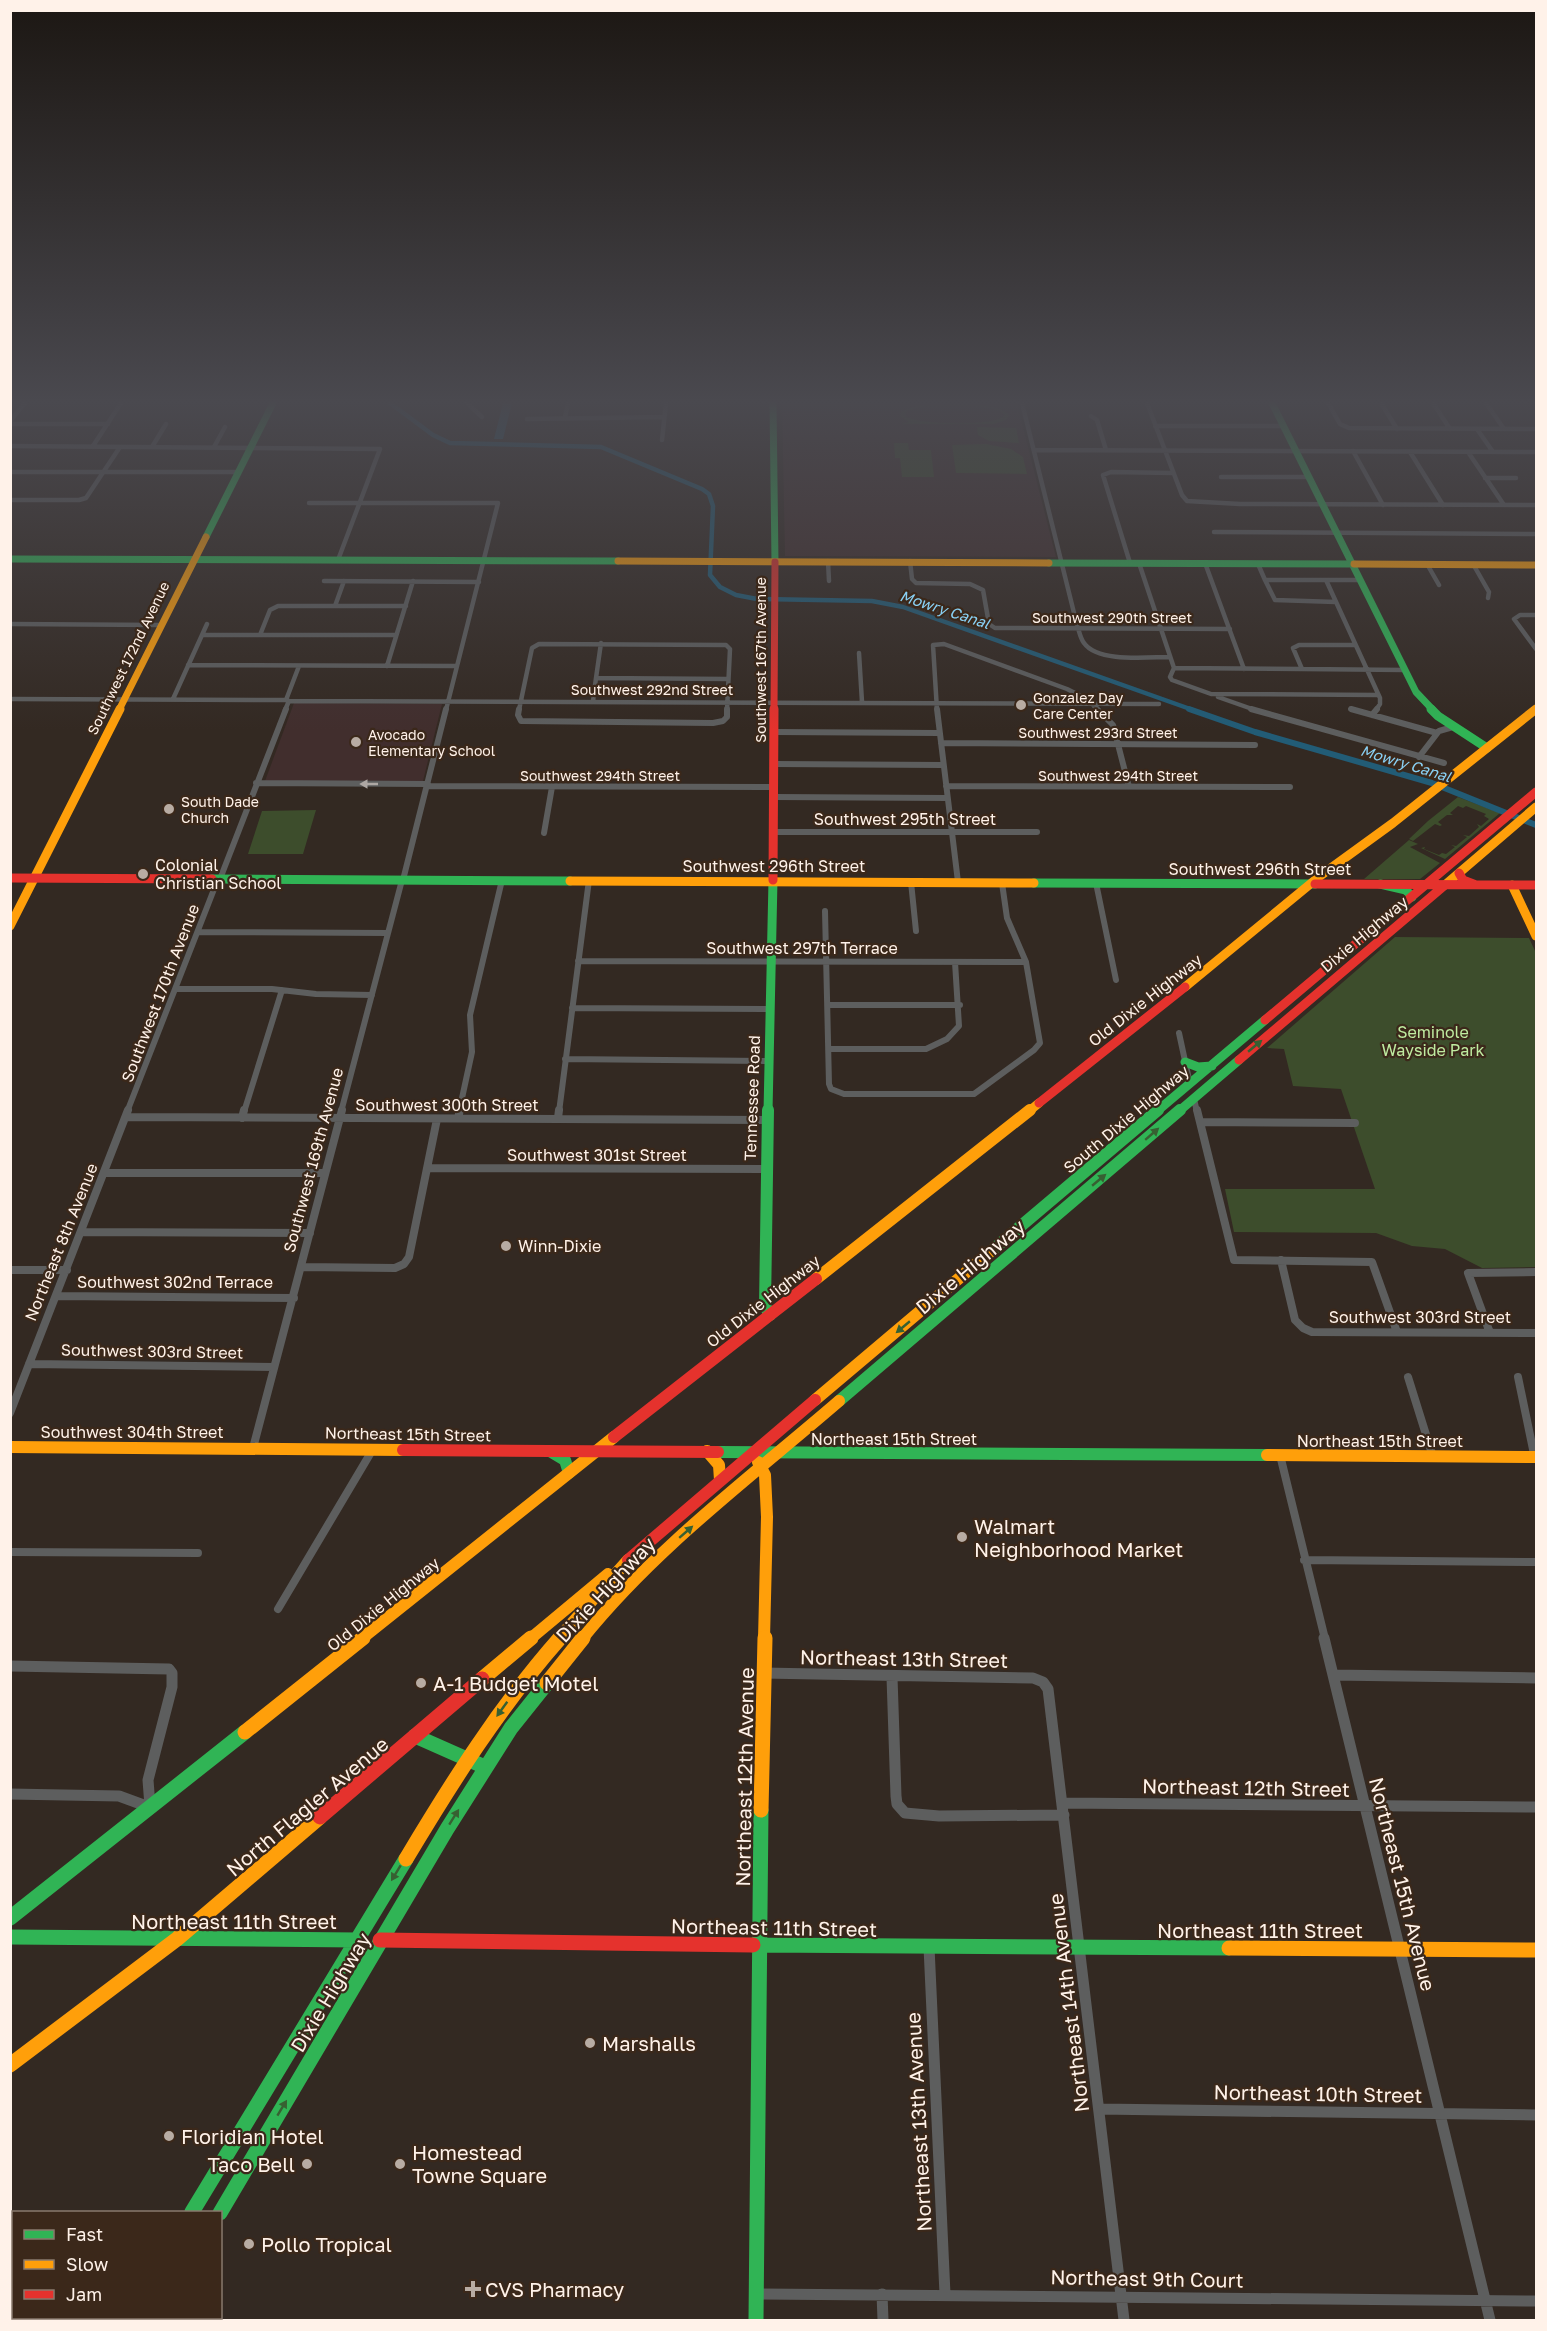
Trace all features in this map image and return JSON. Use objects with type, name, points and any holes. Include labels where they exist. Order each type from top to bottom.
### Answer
[{"type":"main road","name":"Southwest 172nd Avenue","points":[[10,926],[217,512]]},
{"type":"main road","name":"Southwest 167th Avenue","points":[[772,881],[774,512]]},
{"type":"main road","points":[[1327,512],[1423,702],[1453,727],[1487,748]]},
{"type":"main road","points":[[10,559],[1536,565]]},
{"type":"main road","name":"Old Dixie Highway","points":[[10,1918],[595,1451],[1170,1000],[1324,873],[1440,786],[1536,709]]},
{"type":"main road","name":"Dixie Highway","points":[[1234,1047],[1536,792]]},
{"type":"main road","name":"Dixie Highway","points":[[1211,1084],[1536,807]]},
{"type":"main road","points":[[1445,885],[1445,877],[1485,842],[1487,833]]},
{"type":"main road","points":[[1324,873],[1337,884]]},
{"type":"main road","points":[[1459,873],[1462,880],[1476,885]]},
{"type":"main road","name":"Southwest 296th Street","points":[[10,878],[1536,885]]},
{"type":"main road","name":"Tennessee Road","points":[[770,1315],[765,1306],[765,1169],[772,881]]},
{"type":"main road","points":[[1261,884],[1285,890],[1293,899]]},
{"type":"main road","points":[[1380,884],[1406,890],[1412,897]]},
{"type":"main road","points":[[1378,942],[1383,931],[1425,894],[1426,885]]},
{"type":"main road","points":[[1512,885],[1536,936]]},
{"type":"main road","points":[[1331,982],[1328,980],[1328,975],[1361,948],[1365,937]]},
{"type":"main road","points":[[1275,1029],[1281,1016],[1317,985],[1314,980]]},
{"type":"main road","name":"South Dixie Highway","points":[[1056,1197],[1234,1047]]},
{"type":"main road","points":[[1185,1062],[1198,1067],[1214,1064],[1216,1071],[1194,1090],[1194,1099]]},
{"type":"main road","points":[[1168,1120],[1168,1112],[1188,1092],[1190,1084]]},
{"type":"main road","name":"South Dixie Highway","points":[[1168,1120],[1211,1084]]},
{"type":"main road","name":"Dixie Highway","points":[[221,2211],[232,2169],[382,1940],[485,1767],[535,1696],[605,1611],[666,1549],[1168,1120]]},
{"type":"main road","points":[[1006,1259],[1002,1252],[1047,1214],[1056,1197]]},
{"type":"main road","name":"Dixie Highway","points":[[620,1567],[1056,1197]]},
{"type":"main road","points":[[924,1328],[933,1312],[979,1272],[980,1266],[977,1264]]},
{"type":"main road","points":[[797,1454],[786,1446],[787,1435],[836,1392],[840,1379]]},
{"type":"main road","name":"Southwest 304th Street","points":[[10,1447],[253,1448]]},
{"type":"main road","name":"Northeast 15th Street","points":[[253,1448],[707,1451],[777,1454],[1280,1455],[1536,1459]]},
{"type":"main road","points":[[550,1451],[565,1460],[569,1473]]},
{"type":"main road","points":[[707,1451],[719,1465],[720,1480]]},
{"type":"main road","name":"Northeast 12th Avenue","points":[[753,1453],[765,1475],[767,1498],[756,2320]]},
{"type":"main road","points":[[193,2211],[232,2169],[356,1940],[466,1760],[521,1682],[620,1567]]},
{"type":"main road","name":"North Flagler Avenue","points":[[10,2065],[177,1939],[601,1578],[620,1567]]},
{"type":"main road","points":[[415,1736],[485,1767]]},
{"type":"main road","name":"Northeast 11th Street","points":[[10,1937],[929,1947],[1536,1950]]},
{"type":"street","points":[[338,560],[358,512]]},
{"type":"street","name":"Southwest 169th Avenue","points":[[253,1448],[428,785],[496,512]]},
{"type":"street","points":[[1050,512],[1079,628],[1086,644],[1102,653],[1123,657],[1170,657]]},
{"type":"street","points":[[1116,512],[1174,668],[1170,675],[1172,680],[1232,701],[1444,764]]},
{"type":"street","points":[[1214,532],[1536,534]]},
{"type":"street","points":[[828,561],[829,581]]},
{"type":"street","name":"Southwest 290th Street","points":[[910,561],[914,582],[979,586],[983,590],[989,624],[994,628],[1230,629]]},
{"type":"street","points":[[1205,563],[1244,669]]},
{"type":"street","points":[[1258,564],[1275,600],[1336,602]]},
{"type":"street","points":[[1427,564],[1439,585]]},
{"type":"street","points":[[1473,564],[1489,592],[1488,598]]},
{"type":"street","points":[[1264,579],[1360,580]]},
{"type":"street","points":[[1326,580],[1378,695],[1380,704],[1372,715]]},
{"type":"street","points":[[324,581],[478,582]]},
{"type":"street","points":[[335,606],[344,581]]},
{"type":"street","points":[[387,666],[413,581]]},
{"type":"street","points":[[260,635],[270,611],[275,607],[406,606]]},
{"type":"street","points":[[1536,615],[1517,616],[1515,620],[1536,649]]},
{"type":"street","points":[[10,624],[160,625]]},
{"type":"street","points":[[173,699],[207,624]]},
{"type":"street","points":[[202,635],[396,635]]},
{"type":"street","points":[[544,643],[601,643],[726,645],[730,648],[727,717],[718,723],[554,723],[521,721],[518,718],[533,646],[544,643]]},
{"type":"street","points":[[593,701],[601,643]]},
{"type":"street","points":[[958,882],[939,732],[932,647],[935,644],[944,644],[1082,695],[1112,722],[1129,787]]},
{"type":"street","points":[[1302,669],[1294,646],[1355,645]]},
{"type":"street","points":[[859,653],[862,702]]},
{"type":"street","points":[[189,665],[457,666]]},
{"type":"street","name":"Southwest 170th Avenue","points":[[127,1116],[299,666]]},
{"type":"street","points":[[1174,668],[1405,670]]},
{"type":"street","points":[[596,678],[728,679]]},
{"type":"street","points":[[1211,694],[1378,695]]},
{"type":"street","points":[[1232,701],[1234,694]]},
{"type":"street","points":[[10,699],[124,699]]},
{"type":"street","name":"Southwest 292nd Street","points":[[124,699],[1159,704]]},
{"type":"street","points":[[1351,709],[1437,733]]},
{"type":"street","points":[[1419,757],[1437,733],[1453,727]]},
{"type":"street","points":[[774,732],[939,732]]},
{"type":"street","name":"Southwest 293rd Street","points":[[941,743],[1255,745]]},
{"type":"street","points":[[774,764],[943,765]]},
{"type":"street","name":"Southwest 294th Street","points":[[256,783],[552,787],[947,798]]},
{"type":"street","name":"Southwest 294th Street","points":[[946,786],[1290,787]]},
{"type":"street","points":[[544,833],[552,787]]},
{"type":"street","name":"Southwest 295th Street","points":[[773,832],[1037,832]]},
{"type":"street","points":[[458,1118],[472,1052],[470,1015],[502,880]]},
{"type":"street","points":[[558,1118],[589,880]]},
{"type":"street","points":[[911,882],[916,932]]},
{"type":"street","points":[[825,911],[830,1049],[829,1084],[836,1093],[974,1094],[1034,1050],[1040,1043],[1026,962],[1007,918],[1002,883]]},
{"type":"street","points":[[1096,883],[1116,980]]},
{"type":"street","points":[[198,932],[388,933]]},
{"type":"street","name":"Southwest 297th Terrace","points":[[578,960],[1026,962]]},
{"type":"street","points":[[830,1049],[926,1049],[947,1039],[960,1026],[955,962]]},
{"type":"street","points":[[177,989],[282,990],[316,994],[372,995]]},
{"type":"street","points":[[242,1118],[282,990]]},
{"type":"street","points":[[828,1005],[960,1005]]},
{"type":"street","points":[[572,1008],[770,1009]]},
{"type":"street","points":[[1179,1034],[1190,1084]]},
{"type":"street","points":[[565,1059],[768,1061]]},
{"type":"street","points":[[1194,1099],[1234,1260],[1372,1262],[1397,1332]]},
{"type":"street","name":"Southwest 300th Street","points":[[127,1116],[767,1120]]},
{"type":"street","name":"Northeast 8th Avenue","points":[[10,1413],[127,1116]]},
{"type":"street","points":[[301,1268],[395,1269],[404,1264],[409,1257],[437,1119]]},
{"type":"street","points":[[1200,1122],[1355,1123]]},
{"type":"street","name":"Southwest 301st Street","points":[[428,1168],[765,1169]]},
{"type":"street","points":[[105,1173],[325,1173]]},
{"type":"street","points":[[82,1232],[310,1233]]},
{"type":"street","name":"Southwest 303rd Street","points":[[1281,1260],[1295,1320],[1303,1328],[1312,1332],[1536,1333]]},
{"type":"street","points":[[10,1270],[67,1270]]},
{"type":"street","points":[[1490,1333],[1468,1273],[1536,1272]]},
{"type":"street","name":"Southwest 302nd Terrace","points":[[57,1296],[294,1298]]},
{"type":"street","name":"Southwest 303rd Street","points":[[29,1364],[274,1367]]},
{"type":"street","points":[[1408,1377],[1433,1457]]},
{"type":"street","points":[[1518,1377],[1525,1399],[1528,1431],[1536,1459]]},
{"type":"street","points":[[278,1609],[373,1449]]},
{"type":"street","name":"Northeast 15th Avenue","points":[[1280,1455],[1490,2320]]},
{"type":"street","points":[[10,1552],[198,1553]]},
{"type":"street","points":[[1304,1560],[1536,1562]]},
{"type":"street","points":[[10,1666],[169,1669],[172,1673],[172,1687],[148,1780],[150,1808]]},
{"type":"street","name":"Northeast 13th Street","points":[[763,1673],[1033,1678],[1043,1682]]},
{"type":"street","points":[[1333,1675],[1536,1678]]},
{"type":"street","points":[[892,1677],[896,1796],[897,1804],[905,1813],[939,1816],[1064,1815]]},
{"type":"street","name":"Northeast 14th Avenue","points":[[1043,1682],[1048,1689],[1064,1815],[1124,2320]]},
{"type":"street","points":[[10,1794],[119,1796],[150,1808]]},
{"type":"street","name":"Northeast 12th Street","points":[[1062,1803],[1536,1807]]},
{"type":"street","name":"Northeast 13th Avenue","points":[[929,1947],[945,2294]]},
{"type":"street","name":"Northeast 10th Street","points":[[1099,2109],[1536,2115]]},
{"type":"street","name":"Northeast 9th Court","points":[[756,2294],[1536,2301]]},
{"type":"street","points":[[882,2294],[883,2320]]},
{"type":"shaded area","points":[[784,512],[1044,512],[1056,557],[785,556]]},
{"type":"shaded area","name":"Avocado Elementary School","points":[[294,703],[442,704],[423,781],[265,781]]},
{"type":"green space","points":[[1458,797],[1500,813],[1445,859],[1421,848],[1425,847],[1424,849],[1439,855],[1446,854],[1455,847],[1451,845],[1456,846],[1467,837],[1463,835],[1469,836],[1479,827],[1477,824],[1481,826],[1489,819],[1484,816],[1486,814],[1466,806],[1463,808],[1458,806],[1450,813],[1453,815],[1447,815],[1438,822],[1442,825],[1435,824],[1413,841],[1409,839],[1428,821]]},
{"type":"green space","points":[[316,810],[303,854],[248,854],[262,811]]},
{"type":"green space","points":[[1409,840],[1418,844],[1410,847],[1440,863],[1420,879],[1364,879]]},
{"type":"green space","name":"Seminole Wayside Park","points":[[1395,937],[1529,938],[1536,953],[1536,1267],[1482,1268],[1445,1249],[1412,1246],[1376,1233],[1234,1232],[1225,1189],[1375,1189],[1341,1089],[1293,1086],[1284,1049],[1267,1048]]},
{"type":"waterway","name":"Mowry Canal","points":[[713,512],[710,575],[720,587],[736,595],[757,599],[872,601],[903,607],[1193,710]]},
{"type":"waterway","name":"Mowry Canal","points":[[1189,709],[1255,732],[1432,783],[1536,825]]},
{"type":"traffic: fast","points":[[206,537],[219,512]]},
{"type":"traffic: fast","points":[[774,512],[775,562]]},
{"type":"traffic: fast","points":[[1326,512],[1416,692],[1438,716],[1487,748]]},
{"type":"traffic: fast","points":[[10,559],[618,561]]},
{"type":"traffic: fast","points":[[1049,563],[1354,564]]},
{"type":"traffic: fast","points":[[212,879],[570,881]]},
{"type":"traffic: fast","points":[[770,1315],[765,1306],[765,1269],[773,880]]},
{"type":"traffic: fast","points":[[1034,883],[1315,884]]},
{"type":"traffic: fast","points":[[1380,884],[1406,890],[1412,897]]},
{"type":"traffic: fast","points":[[989,1253],[1265,1020]]},
{"type":"traffic: fast","points":[[839,1401],[1239,1060]]},
{"type":"traffic: fast","points":[[1185,1062],[1198,1067],[1212,1066]]},
{"type":"traffic: fast","points":[[550,1451],[565,1460],[569,1473]]},
{"type":"traffic: fast","points":[[718,1452],[1267,1455]]},
{"type":"traffic: fast","points":[[221,2211],[447,1829],[511,1728],[547,1683]]},
{"type":"traffic: fast","points":[[10,1918],[245,1732]]},
{"type":"traffic: fast","points":[[415,1736],[485,1767]]},
{"type":"traffic: fast","points":[[756,2320],[761,1810]]},
{"type":"traffic: fast","points":[[193,2211],[406,1859]]},
{"type":"traffic: fast","points":[[10,1937],[358,1940]]},
{"type":"traffic: fast","points":[[753,1945],[1229,1948]]},
{"type":"traffic: slow","points":[[10,926],[206,537]]},
{"type":"traffic: slow","points":[[618,561],[1049,563]]},
{"type":"traffic: slow","points":[[1354,564],[1536,565]]},
{"type":"traffic: slow","points":[[1185,987],[1320,876],[1393,823],[1536,709]]},
{"type":"traffic: slow","points":[[1445,885],[1536,807]]},
{"type":"traffic: slow","points":[[570,881],[1034,883]]},
{"type":"traffic: slow","points":[[1512,885],[1536,936]]},
{"type":"traffic: slow","points":[[816,1279],[1039,1103]]},
{"type":"traffic: slow","points":[[815,1400],[989,1253]]},
{"type":"traffic: slow","points":[[547,1683],[600,1617],[666,1549],[839,1401]]},
{"type":"traffic: slow","points":[[245,1732],[614,1437]]},
{"type":"traffic: slow","points":[[10,1447],[403,1450]]},
{"type":"traffic: slow","points":[[707,1451],[719,1465],[720,1480]]},
{"type":"traffic: slow","points":[[1267,1455],[1536,1457]]},
{"type":"traffic: slow","points":[[758,1462],[765,1475],[767,1517],[761,1810]]},
{"type":"traffic: slow","points":[[406,1859],[440,1802],[521,1682],[628,1560]]},
{"type":"traffic: slow","points":[[482,1679],[608,1574]]},
{"type":"traffic: slow","points":[[10,2065],[177,1939],[320,1817]]},
{"type":"traffic: slow","points":[[1229,1948],[1536,1950]]},
{"type":"traffic: jam","points":[[773,880],[775,562]]},
{"type":"traffic: jam","points":[[1265,1020],[1536,792]]},
{"type":"traffic: jam","points":[[1459,873],[1463,880],[1476,885]]},
{"type":"traffic: jam","points":[[10,878],[212,879]]},
{"type":"traffic: jam","points":[[1315,884],[1536,885]]},
{"type":"traffic: jam","points":[[1239,1060],[1445,885]]},
{"type":"traffic: jam","points":[[1039,1103],[1185,987]]},
{"type":"traffic: jam","points":[[614,1437],[816,1279]]},
{"type":"traffic: jam","points":[[628,1560],[815,1400]]},
{"type":"traffic: jam","points":[[403,1450],[718,1452]]},
{"type":"traffic: jam","points":[[320,1817],[482,1679]]},
{"type":"traffic: jam","points":[[380,1940],[753,1945]]},
{"type":"place","name":"Gonzalez Day Care Center","points":[[1021,705]]},
{"type":"place","name":"Avocado Elementary School","points":[[356,742]]},
{"type":"place","name":"South Dade Church","points":[[169,809]]},
{"type":"place","name":"Colonial Christian School","points":[[143,874]]},
{"type":"place","name":"Winn-Dixie","points":[[506,1246]]},
{"type":"place","name":"Walmart Neighborhood Market","points":[[962,1537]]},
{"type":"place","name":"A-1 Budget Motel","points":[[421,1683]]},
{"type":"place","name":"Marshalls","points":[[590,2043]]},
{"type":"place","name":"Floridian Hotel","points":[[169,2136]]},
{"type":"place","name":"Taco Bell","points":[[307,2164]]},
{"type":"place","name":"Homestead Towne Square","points":[[400,2164]]},
{"type":"place","name":"Pollo Tropical","points":[[249,2244]]},
{"type":"place","name":"CVS Pharmacy","points":[[473,2289]]}]
